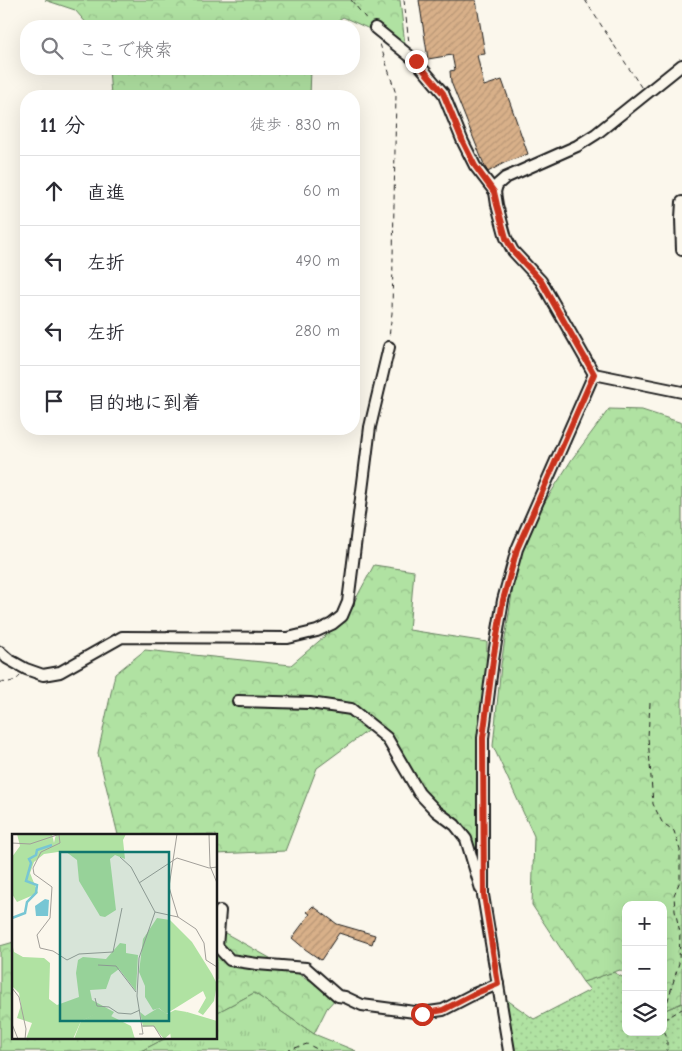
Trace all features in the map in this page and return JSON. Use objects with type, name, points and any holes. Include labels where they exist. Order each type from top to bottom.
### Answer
[{"type":"street","points":[[375,28],[416,61],[443,93],[475,166],[494,192],[506,238],[513,251],[541,281],[594,374],[682,392]]},
{"type":"street","points":[[494,192],[497,185],[505,178],[577,146],[590,138],[682,65]]},
{"type":"street","points":[[682,202],[682,250]]},
{"type":"street","points":[[0,652],[26,670],[44,675],[60,672],[122,637],[288,638],[317,631],[332,624],[342,616],[348,602],[370,427],[388,347]]},
{"type":"street","points":[[510,1051],[484,895],[483,738],[503,600],[517,549],[594,374]]},
{"type":"street","points":[[238,701],[252,700],[318,704],[351,709],[365,720],[386,738],[419,793],[436,812],[455,825],[466,839],[477,879],[484,895]]},
{"type":"street","points":[[218,934],[220,911]]},
{"type":"street","points":[[218,947],[230,960],[306,968],[338,996],[345,997],[362,1006],[422,1014],[443,1010],[498,984]]},
{"type":"path","points":[[351,0],[375,28],[396,94],[392,313],[388,347]]},
{"type":"path","points":[[404,0],[410,56]]},
{"type":"path","points":[[585,0],[645,94]]},
{"type":"path","points":[[0,682],[6,683],[17,679],[26,670]]},
{"type":"path","points":[[650,703],[648,737],[652,804],[662,822],[674,831],[680,850],[680,881],[674,895],[675,911],[680,932],[679,963],[667,1003]]},
{"type":"path","points":[[667,1018],[682,1009]]},
{"type":"path","points":[[667,1036],[667,1051]]},
{"type":"path","points":[[286,1051],[307,1044],[321,1051]]},
{"type":"green space","points":[[45,0],[400,0],[405,45],[360,25],[360,20],[350,20],[343,17],[339,20],[84,20],[75,10]]},
{"type":"green space","points":[[109,75],[311,75],[310,90],[111,90]]},
{"type":"green space","points":[[609,409],[642,410],[682,423],[682,1003],[667,1009],[667,901],[622,901],[622,971],[620,970],[583,982],[532,905],[534,836],[493,746],[501,665],[520,542],[572,459]]},
{"type":"green space","points":[[374,565],[414,571],[409,630],[487,642],[483,829],[476,866],[463,828],[427,798],[370,729],[317,768],[285,851],[218,854],[218,834],[118,834],[98,753],[115,674],[145,650],[291,665],[345,619]]},
{"type":"green space","points":[[218,929],[338,996],[327,1008],[314,1034],[254,993],[218,1012]]},
{"type":"green space","points":[[12,943],[12,1038],[166,1038],[141,1051],[0,1051],[0,946]]},
{"type":"green space","points":[[613,972],[622,977],[622,1036],[667,1036],[667,1009],[682,1003],[682,1051],[513,1051],[500,995],[534,1019],[590,990],[583,982]]},
{"type":"green space","points":[[254,993],[314,1034],[356,1051],[141,1051],[166,1038],[218,1038],[218,1012]]},
{"type":"building","points":[[419,0],[476,0],[485,54],[477,55],[484,86],[502,80],[528,154],[504,163],[488,172],[451,82],[450,71],[455,70],[452,55],[428,59]]},
{"type":"building","points":[[313,906],[337,924],[375,935],[372,944],[339,933],[321,960],[292,938],[310,914],[307,912]]},
{"type":"route","points":[[416,61],[443,93],[475,166],[494,192],[506,238],[513,251],[541,281],[594,374],[517,549],[503,600],[493,660],[483,738],[484,895],[498,984],[443,1010],[422,1014]]}]
